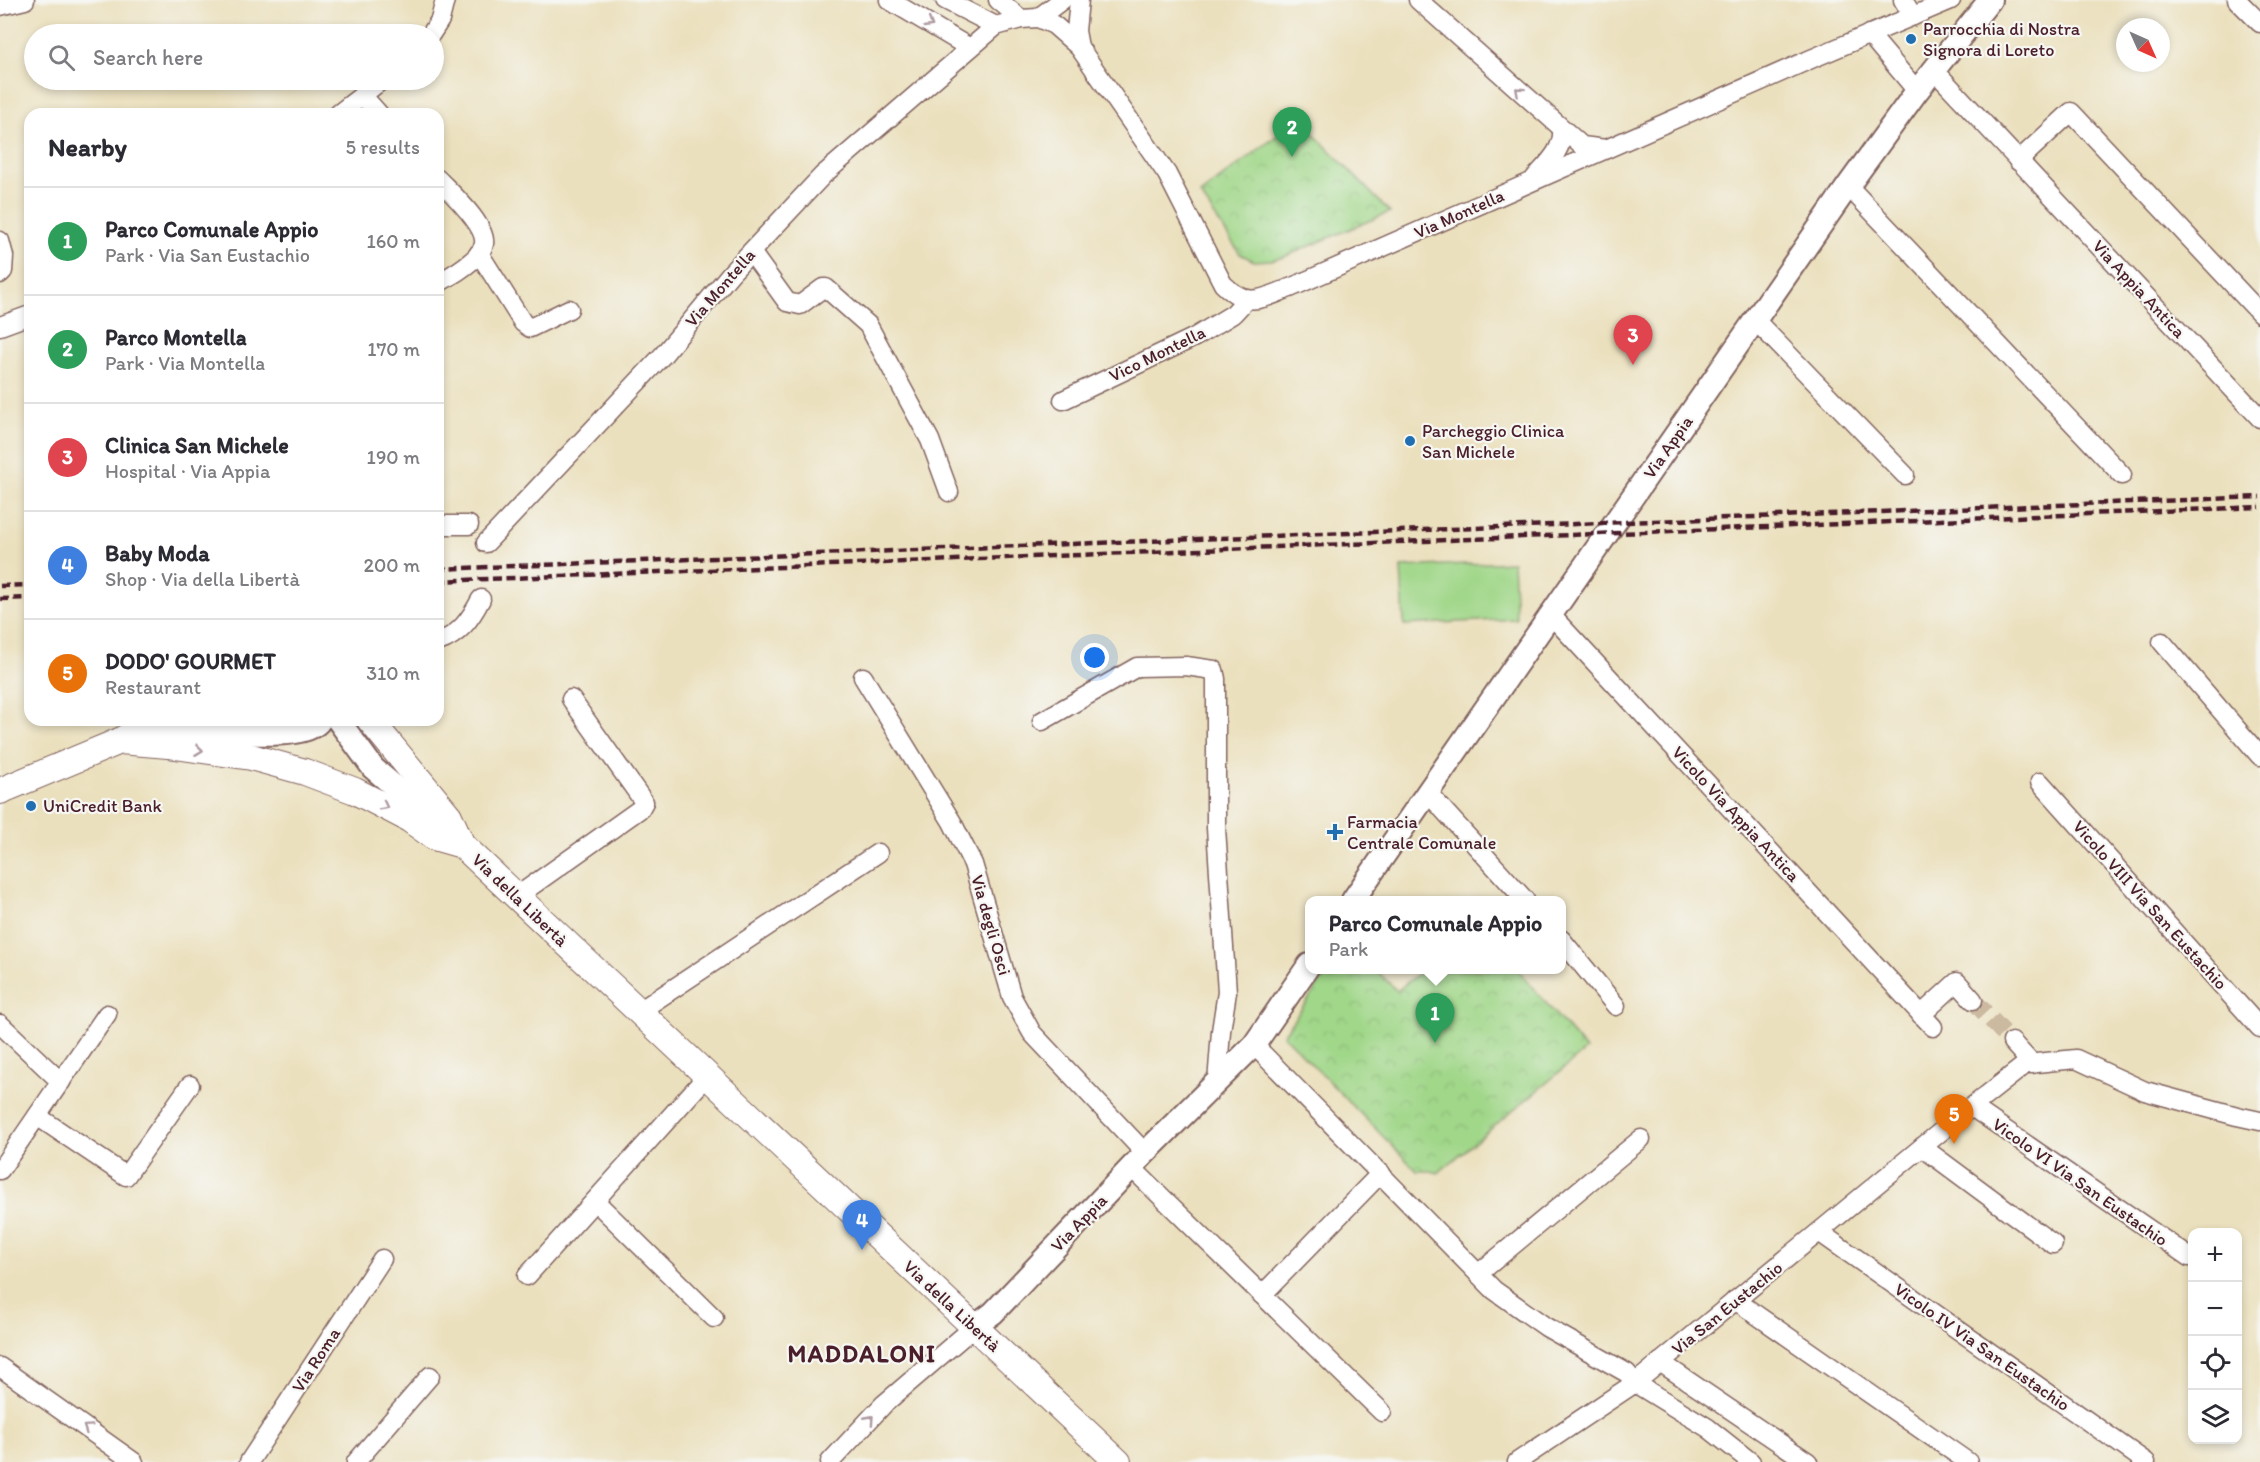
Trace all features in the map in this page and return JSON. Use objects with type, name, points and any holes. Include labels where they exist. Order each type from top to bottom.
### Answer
[{"type":"main road","points":[[0,791],[120,741],[145,726]]},
{"type":"main road","points":[[375,726],[449,816],[462,845]]},
{"type":"main road","points":[[120,741],[168,745],[251,757],[305,772],[355,791],[409,819],[434,837],[462,845]]},
{"type":"main road","name":"Via della Libertà","points":[[462,845],[1118,1462]]},
{"type":"street","points":[[0,6],[25,0]]},
{"type":"street","points":[[889,0],[970,48]]},
{"type":"street","points":[[945,0],[996,26],[1029,18],[1062,0]]},
{"type":"street","points":[[998,0],[1029,18],[1053,25],[1079,47],[1167,174],[1223,284],[1234,295],[1245,301]]},
{"type":"street","points":[[1079,0],[1076,31],[1079,47]]},
{"type":"street","points":[[1418,0],[1582,147],[1608,149]]},
{"type":"street","points":[[1903,0],[1913,16]]},
{"type":"street","name":"Via Montella","points":[[1245,301],[1290,288],[1951,0]]},
{"type":"street","name":"Via Appia","points":[[1356,896],[1848,186],[1917,91],[1990,0]]},
{"type":"street","points":[[2237,0],[2260,23]]},
{"type":"street","points":[[437,24],[444,2]]},
{"type":"street","name":"Via Montella","points":[[486,543],[663,355],[751,252],[823,175],[996,26]]},
{"type":"street","points":[[1869,34],[1917,91]]},
{"type":"street","name":"Via Appia Antica","points":[[1934,70],[2260,418]]},
{"type":"street","points":[[346,108],[369,90]]},
{"type":"street","points":[[362,95],[374,108]]},
{"type":"street","points":[[2018,160],[2071,112],[2260,313]]},
{"type":"street","points":[[1530,183],[1559,149],[1563,138],[1562,130]]},
{"type":"street","points":[[444,186],[473,218],[482,231],[484,243],[479,253],[460,270],[444,279]]},
{"type":"street","points":[[1848,186],[2122,475]]},
{"type":"street","points":[[0,241],[4,256],[3,271],[0,274]]},
{"type":"street","points":[[751,252],[787,302],[800,305],[826,288],[868,325],[930,440],[949,492]]},
{"type":"street","points":[[479,253],[523,323],[530,328],[569,309]]},
{"type":"street","name":"Vico Montella","points":[[1062,400],[1195,337],[1233,314],[1245,301]]},
{"type":"street","points":[[0,326],[24,317]]},
{"type":"street","points":[[1756,321],[1905,475]]},
{"type":"street","points":[[444,525],[469,525]]},
{"type":"street","points":[[444,640],[468,623],[481,598]]},
{"type":"street","name":"Vicolo Via Appia Antica","points":[[1550,614],[1927,1021],[1957,982],[1973,1000]]},
{"type":"street","points":[[2162,642],[2260,756]]},
{"type":"street","points":[[1041,721],[1137,667],[1186,666],[1214,670],[1216,679],[1216,828],[1227,992],[1217,1083]]},
{"type":"street","name":"Via degli Osci","points":[[863,677],[952,822],[973,864],[1012,997],[1032,1033],[1138,1161],[1262,1295],[1382,1412]]},
{"type":"street","points":[[516,897],[640,809],[644,802],[571,699]]},
{"type":"street","points":[[120,741],[171,730],[272,735],[296,733],[314,726]]},
{"type":"street","name":"Via della Libertà","points":[[342,726],[373,768],[462,845]]},
{"type":"street","name":"Vicolo VIII Via San Eustachio","points":[[2040,783],[2260,1028]]},
{"type":"street","points":[[1428,793],[1522,896]]},
{"type":"street","points":[[638,1012],[878,853]]},
{"type":"street","points":[[1566,945],[1616,1006]]},
{"type":"street","name":"Via Appia","points":[[830,1462],[884,1404],[993,1313],[1138,1161],[1254,1045],[1305,971]]},
{"type":"street","points":[[0,1170],[106,1014]]},
{"type":"street","points":[[0,1024],[61,1082]]},
{"type":"street","points":[[2012,1042],[2032,1064]]},
{"type":"street","points":[[1254,1045],[1494,1290],[1546,1327],[1618,1367],[1635,1383],[1708,1428],[1751,1462]]},
{"type":"street","name":"Via San Eustachio","points":[[1517,1462],[1635,1383],[2026,1064],[2076,1059],[2145,1091],[2236,1116],[2260,1120]]},
{"type":"street","points":[[527,1276],[707,1076]]},
{"type":"street","points":[[37,1116],[126,1176],[190,1085]]},
{"type":"street","name":"Vicolo VI Via San Eustachio","points":[[1972,1107],[2188,1256]]},
{"type":"street","points":[[1479,1274],[1641,1139]]},
{"type":"street","points":[[1922,1147],[2053,1244]]},
{"type":"street","points":[[1262,1295],[1381,1173]]},
{"type":"street","points":[[595,1201],[714,1318]]},
{"type":"street","name":"Vicolo IV Via San Eustachio","points":[[1819,1232],[2146,1462]]},
{"type":"street","name":"Via Roma","points":[[249,1462],[382,1259]]},
{"type":"street","points":[[1735,1300],[1968,1462]]},
{"type":"street","points":[[1660,1362],[1808,1462]]},
{"type":"street","points":[[0,1367],[134,1462]]},
{"type":"street","points":[[356,1462],[430,1376]]},
{"type":"green space","points":[[1299,119],[1390,212],[1284,257],[1254,261],[1240,254],[1200,194]]},
{"type":"green space","points":[[1513,562],[1516,619],[1404,625],[1401,567]]},
{"type":"green space","points":[[1326,974],[1380,974],[1397,991],[1417,974],[1521,974],[1586,1050],[1438,1173],[1417,1171],[1283,1035]]},
{"type":"tunnel","points":[[1973,1000],[2012,1042]]},
{"type":"railway","points":[[444,569],[2260,497]]},
{"type":"railway","points":[[444,581],[2260,507]]},
{"type":"railway","points":[[0,586],[24,585]]},
{"type":"railway","points":[[0,599],[24,598]]},
{"type":"place","name":"Parrocchia di Nostra Signora di Loreto","points":[[1911,39]]},
{"type":"place","name":"Parco Montella","points":[[1292,157]]},
{"type":"place","name":"Clinica San Michele","points":[[1633,365]]},
{"type":"place","name":"Parcheggio Clinica San Michele","points":[[1410,441]]},
{"type":"place","name":"UniCredit Bank","points":[[31,806]]},
{"type":"place","name":"Farmacia Centrale Comunale","points":[[1335,832]]},
{"type":"place","name":"Parco Comunale Appio","points":[[1435,1043]]},
{"type":"place","name":"DODO' GOURMET","points":[[1954,1144]]},
{"type":"place","name":"Baby Moda","points":[[862,1250]]},
{"type":"district","name":"MADDALONI","points":[[862,1353]]}]
